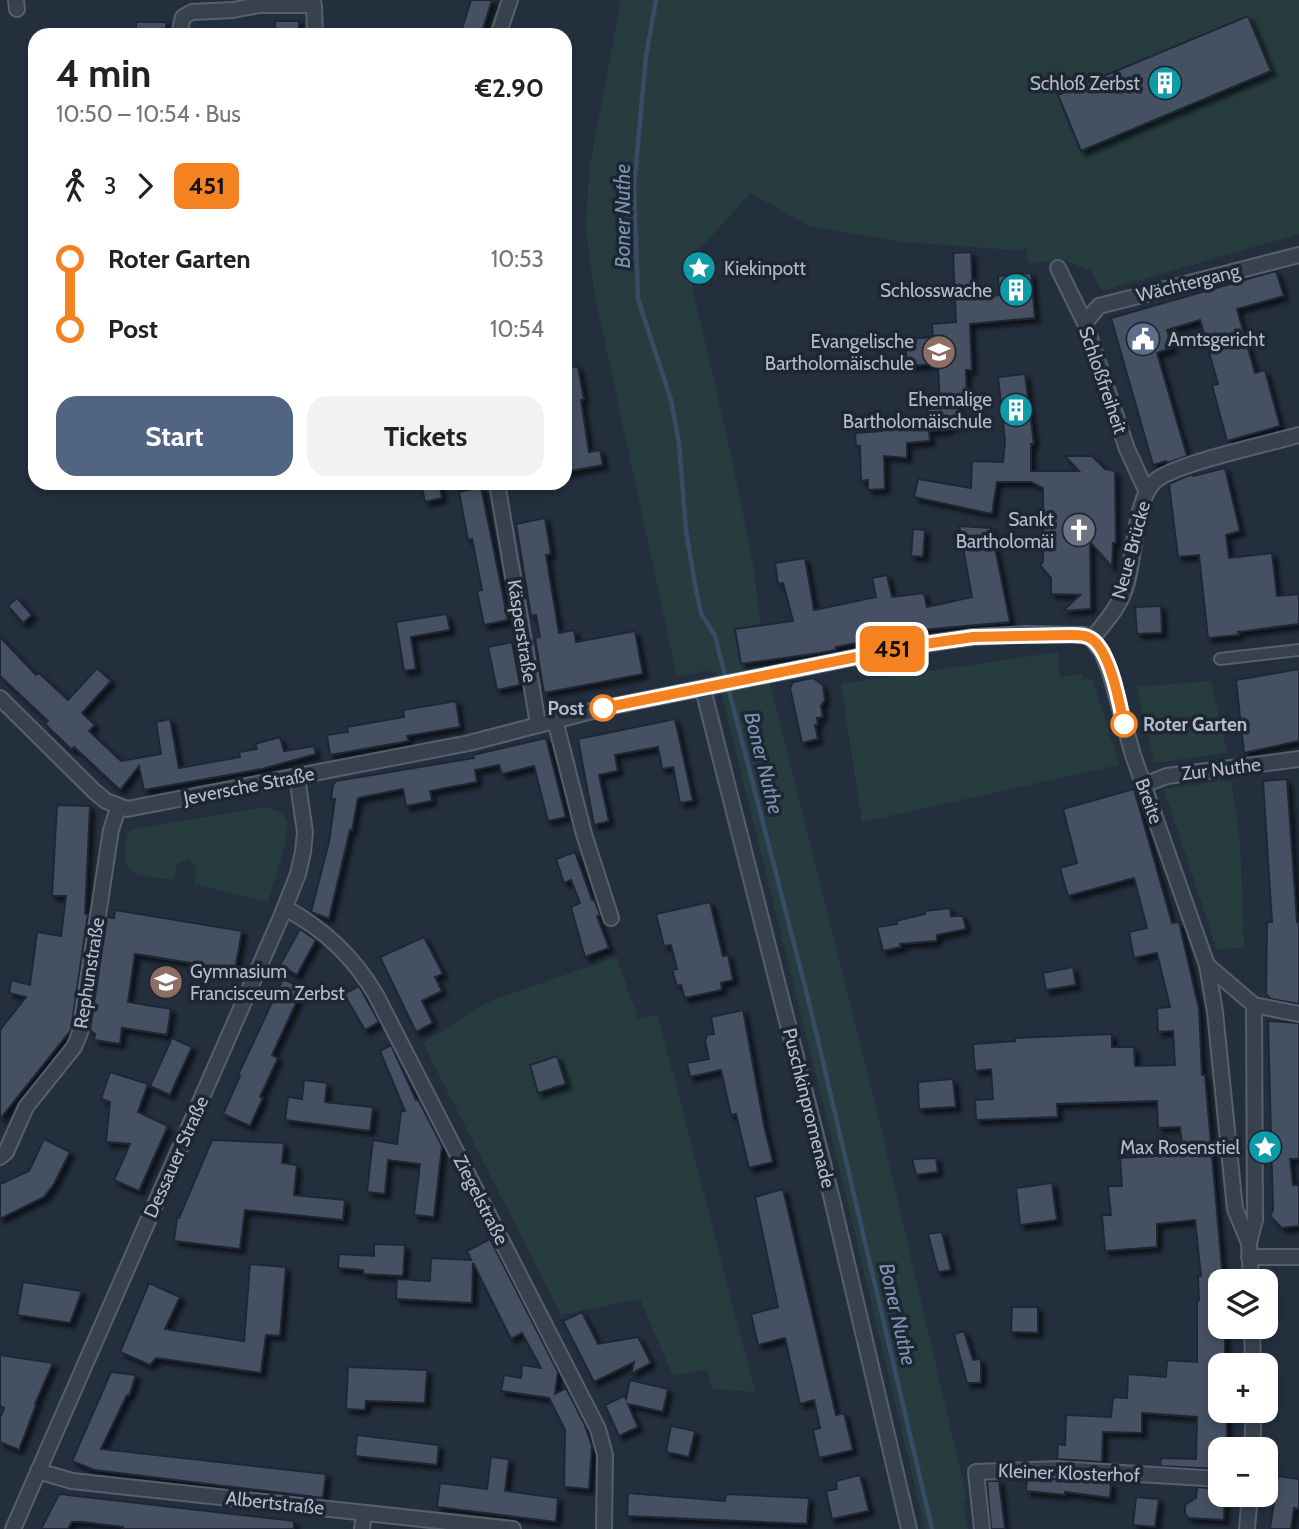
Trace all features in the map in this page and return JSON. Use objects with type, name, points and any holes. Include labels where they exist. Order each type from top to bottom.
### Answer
[{"type":"street","points":[[500,28],[510,0]]},
{"type":"street","points":[[181,28],[183,17],[192,12],[233,10],[259,5],[314,5],[315,28]]},
{"type":"street","name":"Wächtergang","points":[[1085,323],[1099,306],[1299,255]]},
{"type":"street","name":"Schloßfreiheit","points":[[1058,268],[1085,323],[1127,449],[1147,492]]},
{"type":"street","name":"Neue Brücke","points":[[1092,639],[1123,594],[1147,492],[1156,481],[1179,470],[1299,435]]},
{"type":"street","name":"Käsperstraße","points":[[498,490],[538,724]]},
{"type":"street","points":[[538,724],[898,648],[973,637],[1084,635],[1092,639]]},
{"type":"street","name":"Breite","points":[[1092,639],[1102,652],[1110,671],[1133,755],[1207,965],[1215,1013],[1235,1209],[1249,1250]]},
{"type":"street","points":[[1220,659],[1299,650]]},
{"type":"street","name":"Puschkinpromenade","points":[[708,688],[909,1529]]},
{"type":"street","points":[[0,698],[94,791],[118,808]]},
{"type":"street","points":[[555,720],[584,834],[611,918]]},
{"type":"street","name":"Jeversche Straße","points":[[118,808],[136,808],[297,778],[469,743],[538,724]]},
{"type":"street","name":"Zur Nuthe","points":[[1143,785],[1167,776],[1299,759]]},
{"type":"street","name":"Dessauer Straße","points":[[13,1529],[298,874],[305,832],[297,778]]},
{"type":"street","name":"Rephunstraße","points":[[0,1157],[6,1152],[26,1107],[74,1046],[80,1033],[111,830],[118,808]]},
{"type":"street","name":"Ziegelstraße","points":[[285,908],[308,920],[337,943],[367,980],[382,1008],[598,1429],[605,1455],[604,1529]]},
{"type":"street","points":[[1207,965],[1254,1005],[1299,1014]]},
{"type":"street","name":"Breite","points":[[1250,1269],[1249,1250],[1255,1220],[1254,1005]]},
{"type":"street","points":[[1249,1250],[1299,1257]]},
{"type":"street","name":"Kleiner Klosterhof","points":[[982,1529],[976,1472],[1057,1469],[1208,1478]]},
{"type":"street","name":"Albertstraße","points":[[38,1471],[68,1480],[513,1529]]},
{"type":"street","points":[[1247,1529],[1249,1507]]},
{"type":"street","points":[[362,1529],[364,1513]]},
{"type":"green space","points":[[621,0],[1299,0],[1299,234],[1102,291],[1091,271],[1064,260],[1028,263],[1026,248],[1013,250],[906,242],[809,226],[751,193],[690,259],[690,277],[753,566],[772,693],[885,1145],[967,1499],[963,1503],[968,1529],[925,1529],[846,1196],[716,672],[702,671],[677,677],[595,296],[586,228],[589,171]]},
{"type":"green space","points":[[1058,652],[1060,677],[1082,674],[1083,679],[1093,680],[1119,765],[862,822],[841,684]]},
{"type":"green space","points":[[1211,681],[1227,753],[1154,763],[1137,687]]},
{"type":"green space","points":[[1231,780],[1240,839],[1244,947],[1217,950],[1164,789]]},
{"type":"green space","points":[[265,807],[281,813],[287,822],[284,848],[268,902],[194,884],[197,868],[189,859],[177,863],[173,880],[136,875],[124,862],[130,830]]},
{"type":"green space","points":[[617,957],[638,1019],[658,1015],[755,1392],[713,1389],[706,1369],[673,1376],[640,1299],[561,1315],[423,1043],[492,1000]]},
{"type":"building","points":[[471,0],[492,0],[483,28],[462,28]]},
{"type":"building","name":"Schloß Zerbst","points":[[1248,16],[1271,71],[1081,151],[1058,95]]},
{"type":"building","points":[[275,21],[299,21],[299,28],[275,28]]},
{"type":"building","points":[[136,22],[166,22],[166,28],[136,28]]},
{"type":"building","points":[[971,252],[973,298],[999,295],[998,276],[1031,273],[1035,318],[970,324],[972,370],[966,370],[967,399],[958,399],[959,426],[948,426],[948,430],[929,431],[927,409],[940,408],[938,364],[907,366],[905,339],[933,337],[932,324],[956,322],[953,253]]},
{"type":"building","points":[[1276,271],[1284,296],[1237,309],[1255,373],[1265,370],[1280,426],[1227,441],[1212,385],[1218,384],[1200,320],[1167,330],[1172,348],[1157,353],[1187,456],[1153,465],[1111,318]]},
{"type":"building","points":[[578,366],[589,452],[600,450],[603,465],[572,471],[572,367]]},
{"type":"building","points":[[1025,374],[1034,444],[1031,444],[1031,471],[1079,471],[1065,456],[1092,456],[1105,469],[1115,471],[1116,543],[1113,543],[1112,567],[1090,542],[1091,609],[1063,611],[1080,595],[1051,594],[1051,578],[1040,565],[1043,562],[1043,488],[1031,482],[997,482],[992,514],[914,497],[918,479],[971,488],[972,461],[1003,462],[1005,441],[998,377]]},
{"type":"building","points":[[928,421],[930,441],[907,443],[907,458],[884,456],[885,489],[868,490],[868,480],[861,481],[860,446],[856,446],[855,433],[882,431],[882,427],[907,427],[906,422]]},
{"type":"building","points":[[1225,468],[1240,531],[1226,535],[1229,558],[1272,553],[1277,596],[1299,594],[1299,624],[1208,638],[1199,555],[1178,557],[1169,484],[1192,474],[1193,476]]},
{"type":"building","points":[[422,490],[440,490],[442,498],[425,502]]},
{"type":"building","points":[[482,490],[508,620],[484,625],[477,591],[482,590],[472,539],[468,540],[459,492]]},
{"type":"building","points":[[545,518],[551,554],[546,555],[559,633],[574,630],[576,642],[635,631],[643,674],[544,693],[535,638],[540,637],[536,615],[531,616],[516,524]]},
{"type":"building","points":[[959,526],[991,528],[1010,622],[921,630],[836,647],[836,650],[741,664],[735,629],[793,621],[783,583],[778,584],[775,563],[805,558],[814,610],[876,597],[872,578],[887,575],[892,597],[924,593],[927,607],[972,597]]},
{"type":"building","points":[[913,529],[925,530],[923,557],[911,556]]},
{"type":"building","points":[[17,598],[32,615],[23,623],[8,606]]},
{"type":"building","points":[[1161,606],[1162,633],[1137,634],[1135,607]]},
{"type":"building","points":[[447,614],[450,630],[411,637],[416,669],[404,671],[396,622]]},
{"type":"building","points":[[0,637],[36,675],[39,673],[68,700],[97,668],[111,681],[82,713],[95,725],[89,731],[121,761],[161,754],[156,722],[170,719],[179,768],[240,757],[239,752],[257,749],[255,744],[280,737],[284,751],[314,746],[316,754],[262,769],[144,790],[139,766],[120,790],[74,747],[72,750],[45,724],[48,721],[0,676]]},
{"type":"building","points":[[512,642],[520,685],[497,690],[488,647]]},
{"type":"building","points":[[1299,669],[1299,741],[1244,753],[1236,680]]},
{"type":"building","points":[[813,678],[823,685],[823,717],[817,718],[818,725],[815,725],[818,739],[802,743],[790,688],[793,682]]},
{"type":"building","points":[[456,701],[460,727],[407,736],[409,741],[330,755],[327,735],[348,732],[347,727],[404,717],[403,710]]},
{"type":"building","points":[[675,719],[693,801],[680,803],[673,767],[662,769],[658,747],[615,755],[618,771],[599,775],[609,821],[594,825],[578,739]]},
{"type":"building","points":[[546,738],[566,817],[548,821],[534,766],[502,774],[499,765],[475,770],[477,782],[430,791],[432,801],[406,806],[403,789],[358,798],[329,919],[311,912],[329,842],[335,799],[331,799],[336,781],[474,758],[473,755]]},
{"type":"building","points":[[1287,779],[1299,922],[1299,1004],[1271,999],[1266,994],[1267,922],[1272,922],[1263,781]]},
{"type":"building","points":[[1134,789],[1172,923],[1179,922],[1199,1009],[1202,1075],[1205,1075],[1222,1269],[1208,1269],[1208,1339],[1225,1339],[1225,1353],[1208,1353],[1208,1423],[1227,1423],[1227,1437],[1208,1437],[1208,1468],[1160,1466],[1161,1458],[1196,1459],[1197,1417],[1142,1413],[1142,1433],[1103,1432],[1102,1462],[1057,1459],[1058,1444],[1065,1445],[1066,1415],[1111,1417],[1113,1397],[1127,1398],[1128,1374],[1166,1377],[1167,1360],[1197,1362],[1198,1276],[1201,1276],[1195,1220],[1157,1224],[1157,1247],[1105,1251],[1102,1215],[1111,1215],[1108,1186],[1122,1186],[1120,1158],[1183,1154],[1180,1127],[1158,1128],[1157,1101],[1057,1104],[1058,1117],[976,1120],[975,1100],[993,1099],[991,1069],[975,1071],[973,1044],[1015,1041],[1015,1038],[1112,1034],[1112,1047],[1134,1047],[1135,1066],[1175,1065],[1173,1031],[1158,1032],[1157,1008],[1170,1007],[1157,953],[1134,958],[1129,932],[1147,928],[1134,878],[1068,896],[1060,868],[1077,863],[1063,809]]},
{"type":"building","points":[[57,805],[90,806],[85,914],[88,914],[71,1030],[0,1119],[0,1030],[26,997],[9,993],[11,980],[30,985],[37,932],[61,936],[66,896],[52,896]]},
{"type":"building","points":[[575,852],[600,915],[597,916],[609,948],[585,957],[571,907],[580,903],[571,880],[564,883],[556,859]]},
{"type":"building","points":[[710,902],[723,956],[728,955],[733,980],[721,983],[722,990],[685,998],[681,985],[677,986],[672,970],[677,969],[671,945],[664,946],[656,914]]},
{"type":"building","points":[[950,908],[951,916],[963,916],[966,929],[937,935],[937,941],[900,944],[901,947],[883,951],[877,927],[897,924],[896,921],[925,914],[925,911]]},
{"type":"building","points":[[115,910],[242,931],[235,970],[135,954],[128,1002],[171,1009],[167,1035],[122,1028],[120,1044],[94,1040],[95,1034],[90,1030],[107,917],[114,918]]},
{"type":"building","points":[[300,929],[316,940],[297,975],[280,965]]},
{"type":"building","points":[[424,937],[443,974],[435,977],[442,991],[422,1001],[433,1023],[416,1032],[380,957]]},
{"type":"building","points":[[1073,967],[1076,985],[1046,990],[1043,973]]},
{"type":"building","points":[[283,979],[303,988],[272,1055],[278,1058],[250,1126],[223,1114],[240,1076],[238,1075]]},
{"type":"building","points":[[359,986],[379,1022],[365,1030],[344,994]]},
{"type":"building","points":[[743,1010],[773,1162],[749,1168],[736,1114],[731,1115],[721,1070],[690,1077],[687,1063],[709,1059],[705,1041],[707,1035],[714,1034],[711,1017]]},
{"type":"building","points":[[1268,1021],[1299,1023],[1299,1159],[1290,1159],[1293,1185],[1299,1185],[1299,1226],[1282,1228],[1270,1216],[1273,1210]]},
{"type":"building","points":[[172,1038],[192,1047],[170,1095],[150,1086]]},
{"type":"building","points":[[391,1045],[416,1100],[418,1099],[442,1146],[434,1217],[414,1215],[420,1164],[388,1160],[385,1194],[367,1192],[373,1140],[397,1144],[401,1111],[405,1111],[380,1051]]},
{"type":"building","points":[[557,1056],[566,1084],[538,1093],[530,1065]]},
{"type":"building","points":[[110,1072],[148,1084],[138,1112],[168,1126],[139,1191],[114,1180],[130,1144],[106,1142],[110,1102],[101,1099]]},
{"type":"building","points":[[953,1079],[956,1107],[919,1109],[918,1082]]},
{"type":"building","points":[[304,1080],[327,1083],[325,1102],[373,1107],[370,1131],[285,1120],[288,1097],[302,1099]]},
{"type":"building","points":[[44,1139],[70,1152],[54,1184],[44,1197],[0,1219],[0,1184],[29,1171]]},
{"type":"building","points":[[212,1140],[284,1143],[282,1163],[297,1165],[294,1195],[345,1200],[343,1220],[245,1210],[240,1249],[174,1241],[177,1218]]},
{"type":"building","points":[[936,1158],[938,1172],[916,1175],[912,1159]]},
{"type":"building","points":[[1052,1183],[1057,1220],[1020,1225],[1016,1188]]},
{"type":"building","points":[[783,1189],[836,1415],[844,1413],[853,1450],[819,1458],[813,1430],[820,1428],[814,1400],[800,1404],[785,1338],[758,1345],[751,1314],[778,1307],[755,1197]]},
{"type":"building","points":[[942,1232],[951,1270],[938,1272],[928,1234]]},
{"type":"building","points":[[490,1239],[558,1372],[555,1394],[566,1388],[584,1423],[592,1446],[589,1489],[564,1487],[565,1430],[549,1398],[501,1391],[504,1375],[521,1378],[522,1365],[541,1368],[522,1333],[511,1339],[473,1263],[472,1303],[396,1299],[397,1279],[430,1281],[431,1258],[471,1260],[467,1251]]},
{"type":"building","points":[[374,1244],[405,1245],[403,1276],[363,1274],[363,1270],[338,1268],[339,1254],[374,1256]]},
{"type":"building","points":[[250,1264],[286,1267],[280,1336],[266,1335],[261,1373],[156,1358],[150,1365],[120,1352],[149,1283],[180,1297],[165,1329],[244,1341]]},
{"type":"building","points":[[23,1282],[82,1291],[70,1323],[17,1315]]},
{"type":"building","points":[[1012,1307],[1038,1307],[1038,1333],[1011,1332]]},
{"type":"building","points":[[582,1312],[598,1344],[638,1337],[651,1363],[631,1374],[634,1362],[594,1382],[563,1321]]},
{"type":"building","points":[[964,1331],[973,1360],[981,1359],[981,1383],[967,1383],[954,1334]]},
{"type":"building","points":[[0,1355],[53,1363],[19,1450],[0,1442],[0,1418],[4,1408],[0,1406]]},
{"type":"building","points":[[348,1367],[427,1370],[425,1403],[366,1401],[365,1410],[346,1409]]},
{"type":"building","points":[[111,1372],[136,1375],[129,1396],[127,1395],[101,1449],[326,1474],[323,1498],[94,1470],[72,1461]]},
{"type":"building","points":[[630,1380],[668,1389],[663,1412],[628,1404],[638,1427],[619,1436],[605,1405],[624,1396],[626,1399]]},
{"type":"building","points":[[671,1426],[695,1431],[689,1457],[666,1452]]},
{"type":"building","points":[[357,1435],[439,1445],[437,1465],[355,1456]]},
{"type":"building","points":[[491,1457],[509,1459],[505,1491],[558,1498],[556,1522],[437,1507],[440,1483],[487,1489]]},
{"type":"building","points":[[860,1475],[869,1511],[832,1519],[826,1491],[837,1489],[836,1481]]},
{"type":"building","points":[[1278,1476],[1299,1479],[1299,1509],[1294,1508],[1291,1529],[1270,1529],[1273,1507],[1278,1507]]},
{"type":"building","points":[[1027,1480],[1111,1483],[1110,1498],[1065,1492],[1065,1495],[1026,1491]]},
{"type":"building","points":[[987,1481],[999,1481],[1005,1529],[991,1529]]},
{"type":"building","points":[[1197,1487],[1208,1488],[1208,1507],[1224,1507],[1224,1520],[1189,1518],[1185,1514],[1185,1505],[1196,1498]]},
{"type":"building","points":[[628,1493],[725,1501],[726,1494],[809,1498],[807,1524],[627,1516]]},
{"type":"building","points":[[59,1494],[294,1521],[294,1529],[122,1529],[123,1527],[72,1522],[68,1529],[41,1529]]},
{"type":"building","points":[[1136,1497],[1159,1499],[1155,1527],[1133,1525]]},
{"type":"waterway","name":"Boner Nuthe","points":[[656,0],[646,56],[634,187],[638,299],[671,400],[679,443],[686,531],[701,613],[715,636],[809,1002],[932,1529]]},
{"type":"bus line","name":"451","points":[[603,708],[911,646],[973,637],[1084,635],[1092,639],[1102,652],[1124,724]]},
{"type":"place","name":"Schloß Zerbst","points":[[1165,83]]},
{"type":"place","name":"Kiekinpott","points":[[699,268]]},
{"type":"place","name":"Schlosswache","points":[[1016,290]]},
{"type":"place","name":"Amtsgericht","points":[[1143,339]]},
{"type":"place","name":"Evangelische Bartholomäischule","points":[[939,352]]},
{"type":"place","name":"Ehemalige Bartholomäischule","points":[[1016,410]]},
{"type":"place","name":"Sankt Bartholomäi","points":[[1079,530]]},
{"type":"place","name":"Post","points":[[603,708]]},
{"type":"place","name":"Roter Garten","points":[[1124,724]]},
{"type":"place","name":"Gymnasium Francisceum Zerbst","points":[[166,982]]},
{"type":"place","name":"Max Rosenstiel","points":[[1265,1147]]}]
